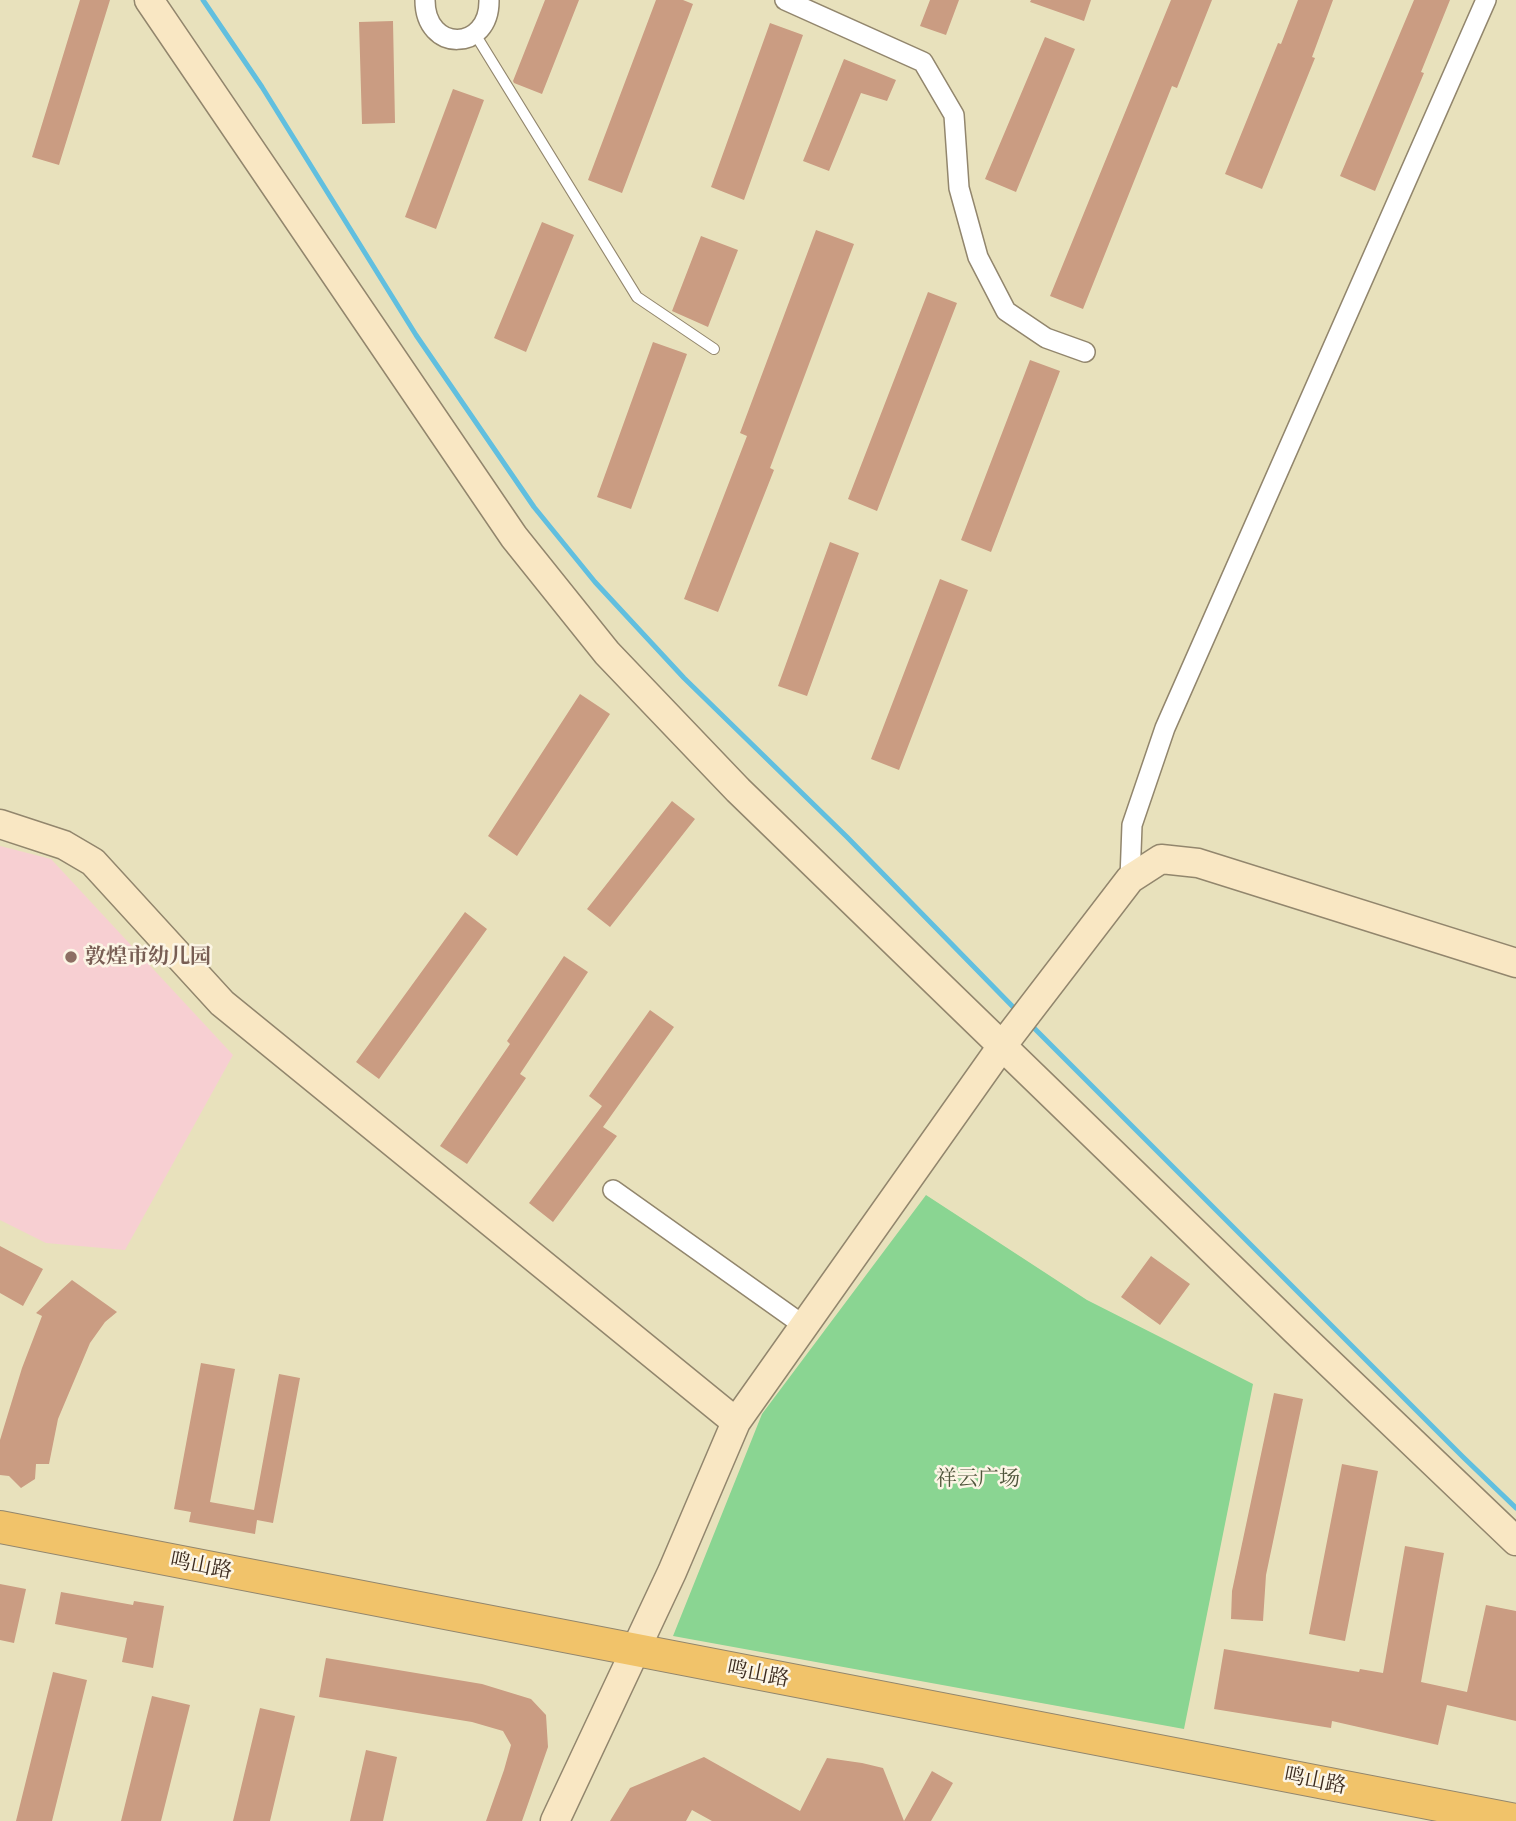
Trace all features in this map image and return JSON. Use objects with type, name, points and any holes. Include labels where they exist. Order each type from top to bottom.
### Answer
[{"type":"main road","name":"鸣山路","points":[[0,1527],[1516,1820]]},
{"type":"street","points":[[149,0],[514,537],[599,642],[738,790],[1017,1027],[1516,1541]]},
{"type":"street","points":[[425,0],[425,13],[438,34],[450,39],[463,39],[475,34],[484,25],[489,13],[489,0]]},
{"type":"street","points":[[785,0],[923,62],[954,115],[959,188],[978,257],[1006,311],[1046,338],[1085,352]]},
{"type":"street","points":[[1130,880],[1132,825],[1165,728],[1486,0]]},
{"type":"street","points":[[0,824],[64,845],[93,862],[222,1003],[736,1422]]},
{"type":"street","points":[[555,1821],[672,1572],[736,1422],[1017,1027],[1130,880],[1161,859],[1198,863],[1516,963]]},
{"type":"street","points":[[612,1190],[803,1325]]},
{"type":"lane","points":[[475,34],[637,297],[714,349]]},
{"type":"shaded area","name":"敦煌市幼儿园","points":[[0,846],[51,859],[233,1055],[125,1250],[46,1243],[0,1220]]},
{"type":"green space","name":"祥云广场","points":[[926,1195],[1087,1300],[1253,1384],[1184,1729],[673,1636],[762,1414]]},
{"type":"building","points":[[80,0],[110,0],[59,165],[32,157]]},
{"type":"building","points":[[545,0],[579,0],[542,94],[513,81]]},
{"type":"building","points":[[656,0],[683,0],[693,4],[622,193],[588,180]]},
{"type":"building","points":[[930,0],[959,0],[946,35],[920,26]]},
{"type":"building","points":[[1091,0],[1084,21],[1030,2]]},
{"type":"building","points":[[1171,0],[1212,0],[1177,88],[1172,86],[1083,309],[1050,296]]},
{"type":"building","points":[[1298,0],[1333,0],[1312,57],[1315,58],[1262,189],[1225,174]]},
{"type":"building","points":[[1414,0],[1450,0],[1421,72],[1424,73],[1375,191],[1340,176]]},
{"type":"building","points":[[393,21],[395,123],[362,124],[359,22]]},
{"type":"building","points":[[770,23],[803,35],[744,200],[711,187]]},
{"type":"building","points":[[1045,37],[1075,49],[1016,192],[985,179]]},
{"type":"building","points":[[844,59],[896,80],[887,101],[861,93],[829,171],[803,161]]},
{"type":"building","points":[[453,89],[484,100],[436,229],[405,217]]},
{"type":"building","points":[[542,222],[574,235],[526,352],[494,338]]},
{"type":"building","points":[[816,230],[854,244],[770,468],[774,470],[718,612],[684,599],[747,436],[740,433]]},
{"type":"building","points":[[701,236],[738,250],[708,327],[672,311]]},
{"type":"building","points":[[928,292],[957,303],[877,511],[848,499]]},
{"type":"building","points":[[653,342],[687,354],[631,509],[597,497]]},
{"type":"building","points":[[1030,360],[1060,371],[991,552],[961,540]]},
{"type":"building","points":[[830,542],[859,553],[807,696],[778,686]]},
{"type":"building","points":[[940,579],[968,590],[899,770],[871,759]]},
{"type":"building","points":[[580,694],[610,714],[517,856],[488,836]]},
{"type":"building","points":[[672,801],[695,819],[610,927],[587,909]]},
{"type":"building","points":[[465,912],[487,929],[379,1079],[356,1062]]},
{"type":"building","points":[[564,956],[588,972],[520,1074],[526,1078],[467,1164],[440,1146],[510,1044],[507,1041]]},
{"type":"building","points":[[650,1010],[674,1027],[603,1127],[617,1136],[553,1222],[529,1203],[602,1106],[589,1096]]},
{"type":"building","points":[[0,1246],[43,1269],[23,1306],[0,1293]]},
{"type":"building","points":[[1151,1256],[1190,1284],[1160,1325],[1121,1297]]},
{"type":"building","points":[[72,1280],[117,1312],[105,1322],[90,1343],[58,1419],[49,1464],[36,1464],[35,1479],[21,1488],[9,1476],[0,1475],[0,1440],[22,1368],[42,1316],[36,1313]]},
{"type":"building","points":[[201,1363],[235,1369],[210,1502],[254,1510],[279,1374],[300,1378],[273,1523],[257,1520],[255,1534],[189,1522],[191,1512],[174,1509]]},
{"type":"building","points":[[1274,1393],[1303,1399],[1266,1575],[1263,1621],[1231,1619],[1232,1591]]},
{"type":"building","points":[[1342,1464],[1378,1471],[1345,1641],[1309,1634]]},
{"type":"building","points":[[1405,1546],[1444,1553],[1421,1682],[1467,1692],[1486,1605],[1516,1611],[1516,1721],[1447,1705],[1438,1745],[1332,1721],[1331,1728],[1214,1709],[1224,1649],[1359,1672],[1360,1669],[1383,1673]]},
{"type":"building","points":[[0,1584],[26,1589],[14,1643],[0,1640]]},
{"type":"building","points":[[61,1592],[133,1605],[134,1601],[164,1606],[153,1668],[122,1662],[127,1638],[55,1624]]},
{"type":"building","points":[[326,1658],[482,1684],[531,1699],[546,1715],[548,1747],[522,1821],[486,1821],[511,1745],[503,1731],[472,1722],[319,1697]]},
{"type":"building","points":[[53,1672],[87,1680],[52,1821],[16,1821]]},
{"type":"building","points":[[152,1696],[190,1705],[161,1821],[121,1821]]},
{"type":"building","points":[[260,1708],[295,1716],[270,1821],[233,1821]]},
{"type":"building","points":[[366,1750],[397,1757],[383,1821],[350,1821]]},
{"type":"building","points":[[704,1757],[800,1811],[827,1758],[883,1768],[904,1821],[712,1821],[692,1810],[686,1821],[610,1821],[630,1788]]},
{"type":"building","points":[[932,1771],[953,1783],[931,1821],[904,1821]]},
{"type":"waterway","points":[[203,0],[262,87],[416,335],[534,507],[595,582],[684,678],[847,837],[1018,1012]]},
{"type":"waterway","points":[[1030,1024],[1516,1508]]},
{"type":"place","name":"敦煌市幼儿园","points":[[71,957]]}]
